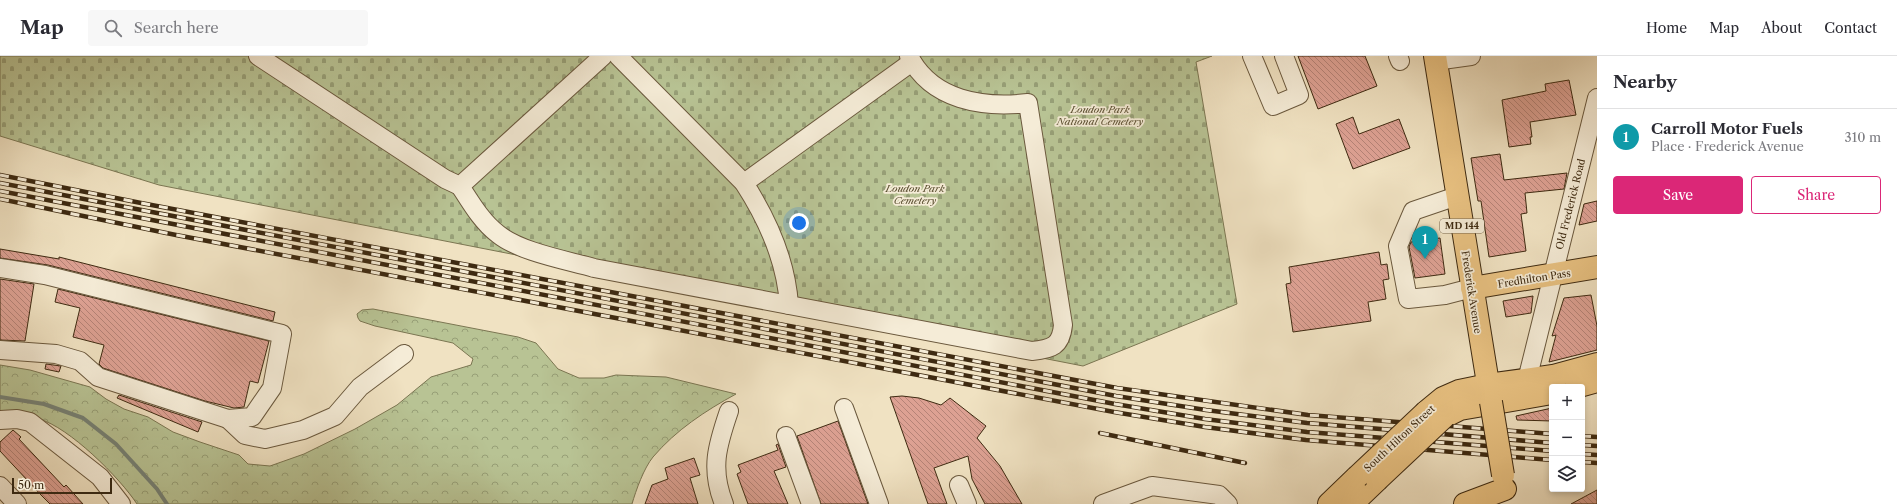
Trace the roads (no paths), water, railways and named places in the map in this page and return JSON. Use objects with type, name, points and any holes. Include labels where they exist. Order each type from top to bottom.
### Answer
[{"type":"main road","name":"Frederick Avenue","points":[[1435,58],[1505,489]]},
{"type":"main road","name":"Fredhilton Pass","points":[[1472,288],[1597,268]]},
{"type":"main road","name":"South Hilton Street","points":[[1489,393],[1527,380],[1553,376],[1597,364]]},
{"type":"main road","points":[[1585,384],[1597,380]]},
{"type":"main road","name":"South Hilton Street","points":[[1329,504],[1367,478],[1435,414],[1443,398],[1459,391],[1489,393],[1513,400],[1549,394]]},
{"type":"main road","name":"South Hilton Street","points":[[1352,504],[1367,478]]},
{"type":"main road","points":[[1465,504],[1505,489]]},
{"type":"street","points":[[258,56],[280,62],[445,179],[460,186],[484,221],[499,235],[539,253],[594,268],[1032,350],[1052,347],[1058,343],[1062,336],[1063,325],[1028,103],[992,105],[976,104],[960,99],[944,91],[928,80],[910,59],[744,183]]},
{"type":"street","points":[[460,186],[603,56]]},
{"type":"street","points":[[618,56],[744,183],[757,203],[775,243],[788,284],[789,305]]},
{"type":"street","points":[[1252,56],[1273,106],[1299,95],[1284,56]]},
{"type":"street","points":[[1435,58],[1471,56]]},
{"type":"street","name":"Old Frederick Road","points":[[1527,380],[1597,98]]},
{"type":"street","points":[[1457,196],[1413,211],[1398,246],[1408,299],[1445,295],[1472,288]]},
{"type":"street","points":[[0,268],[45,275],[282,334],[272,388],[252,417],[228,419],[98,377],[80,361],[56,354],[0,350]]},
{"type":"street","points":[[228,419],[245,435],[265,439],[303,430],[335,416],[360,387],[404,354]]},
{"type":"street","points":[[844,408],[879,504]]},
{"type":"street","points":[[724,504],[716,480],[715,464],[723,429],[729,411]]},
{"type":"street","points":[[0,420],[17,419],[30,422],[100,478],[121,504]]},
{"type":"street","points":[[786,436],[812,504]]},
{"type":"street","points":[[959,485],[967,504]]},
{"type":"street","points":[[0,486],[17,504]]},
{"type":"street","points":[[1102,504],[1152,486],[1218,495],[1228,504]]},
{"type":"waterway","points":[[0,397],[44,404],[83,418],[116,444],[157,489],[167,504]]},
{"type":"railway","points":[[0,175],[1117,388],[1308,415],[1549,434]]},
{"type":"railway","points":[[0,183],[1116,396],[1206,410],[1307,423],[1549,443]]},
{"type":"railway","points":[[0,191],[1115,404],[1205,419],[1307,432],[1549,451]]},
{"type":"railway","points":[[0,199],[176,235],[1114,412],[1205,427],[1306,440],[1549,460]]},
{"type":"railway","points":[[1100,433],[1245,463]]},
{"type":"railway","points":[[1585,436],[1597,437]]},
{"type":"railway","points":[[1585,445],[1597,446]]},
{"type":"railway","points":[[1585,454],[1597,455]]},
{"type":"railway","points":[[1585,462],[1597,463]]},
{"type":"place","name":"Carroll Motor Fuels","points":[[1425,259]]},
{"type":"park label","name":"Loudon Park National Cemetery","points":[[1100,114]]},
{"type":"park label","name":"Loudon Park Cemetery","points":[[915,194]]}]
